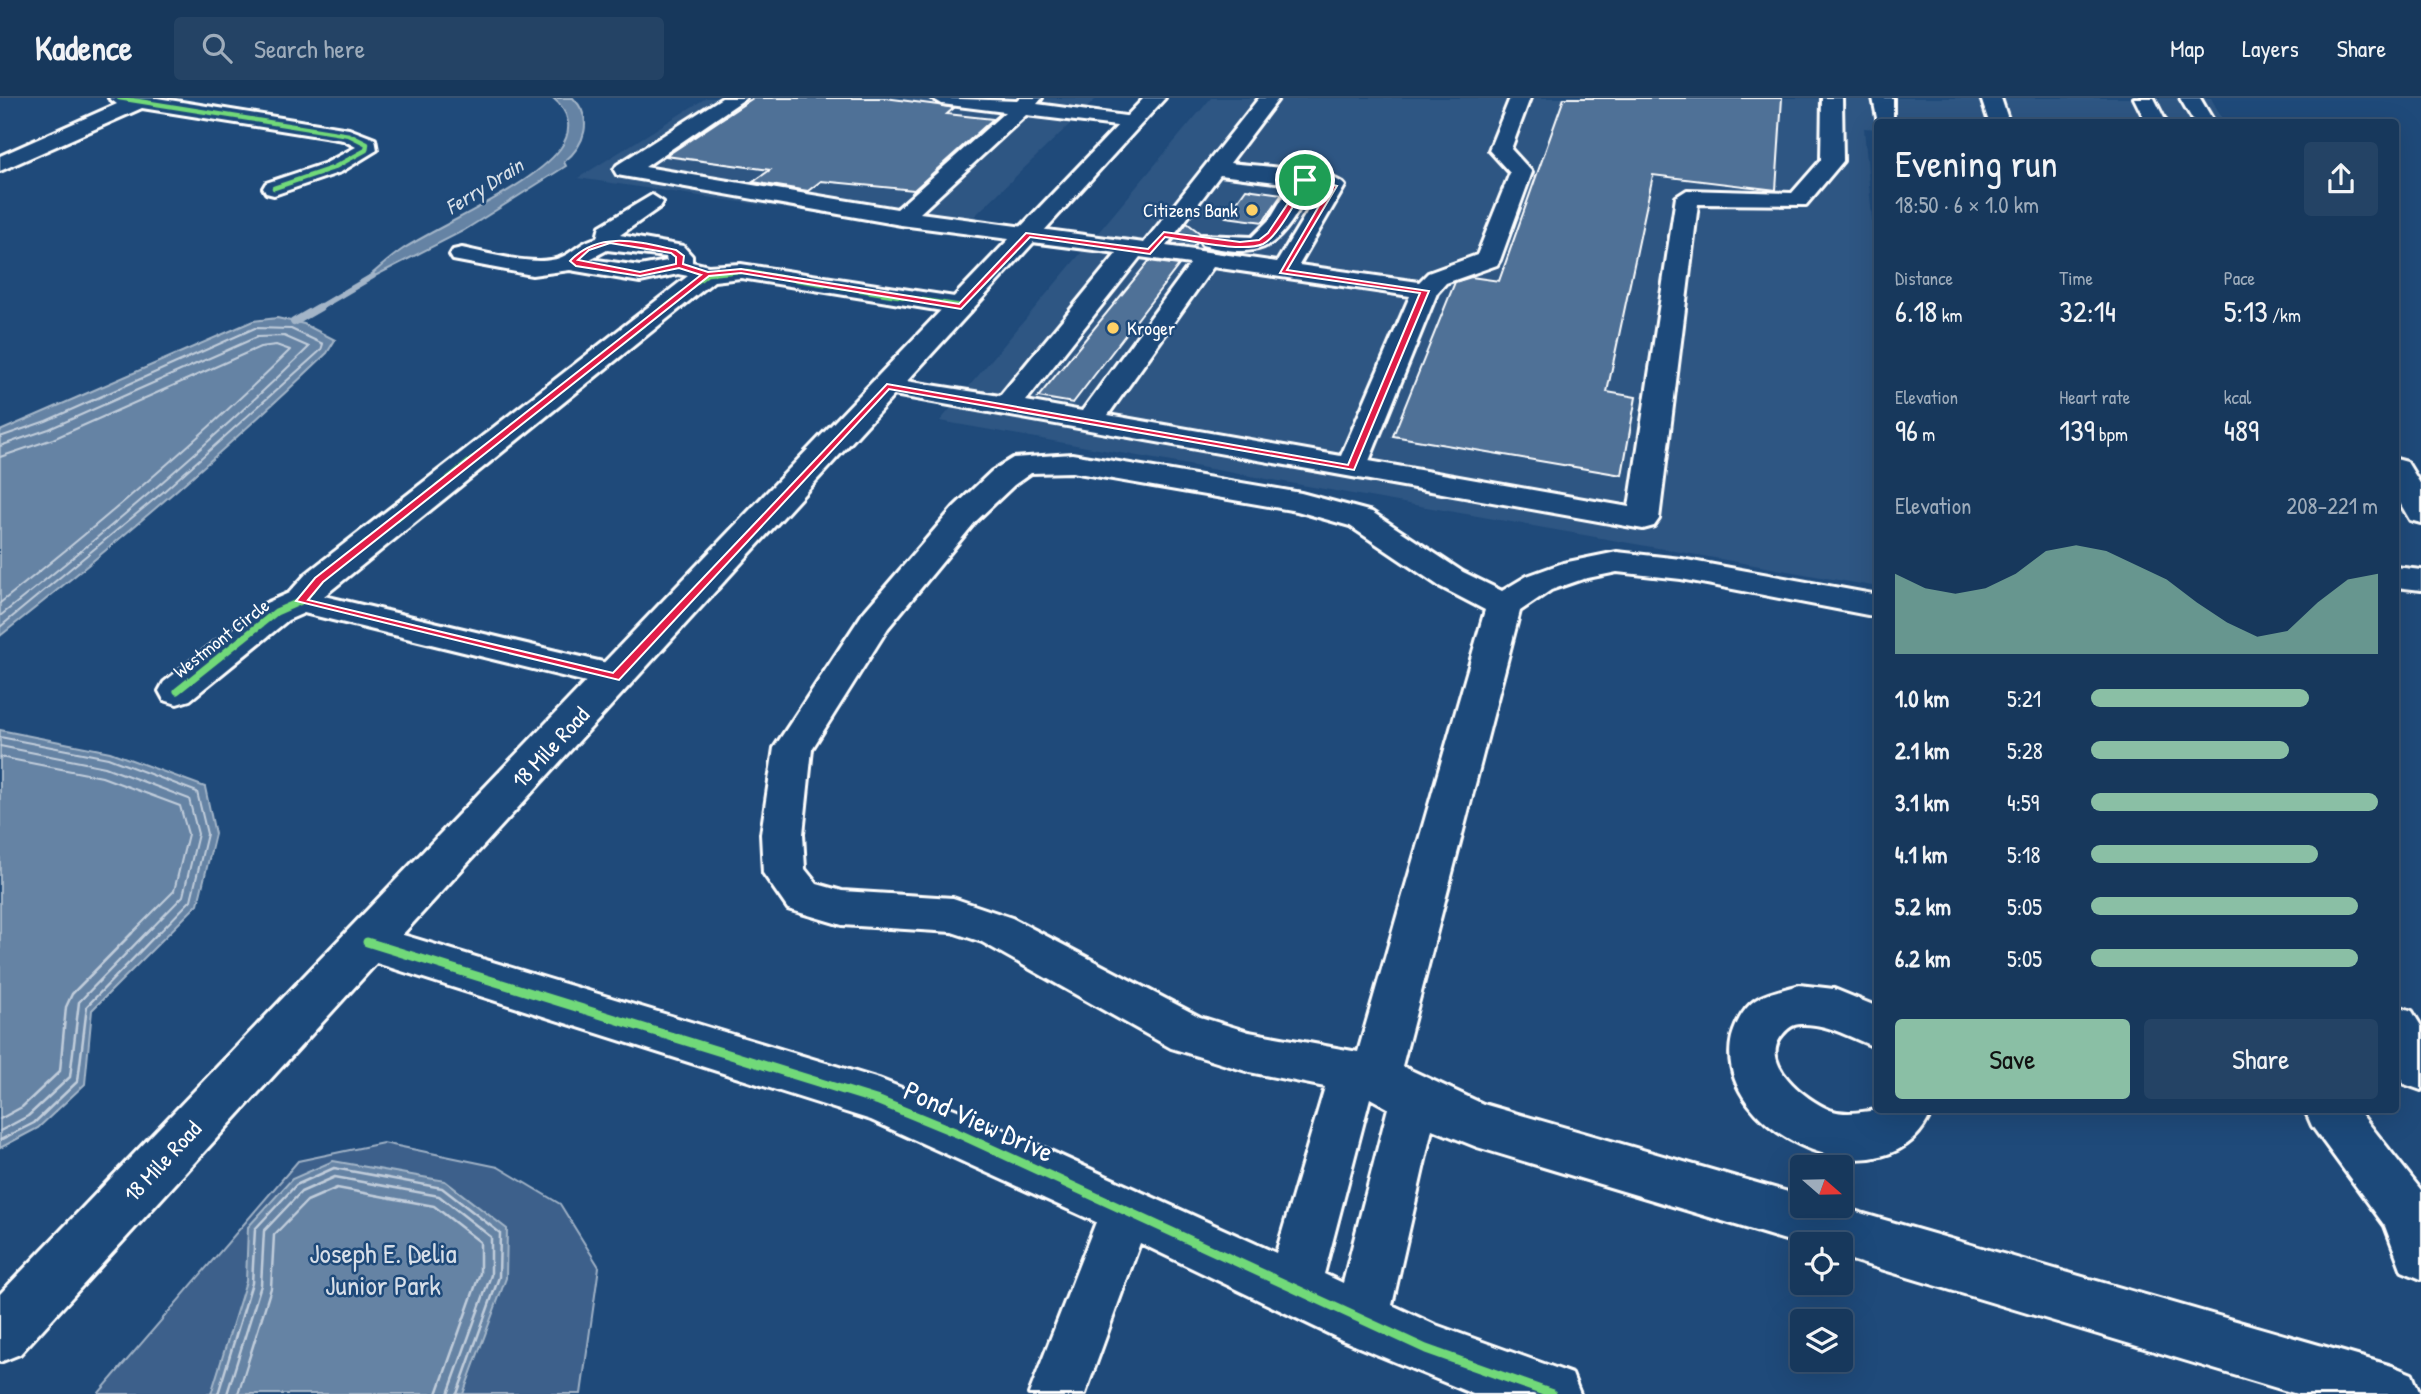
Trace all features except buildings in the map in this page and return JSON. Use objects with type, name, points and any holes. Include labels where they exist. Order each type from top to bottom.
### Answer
[{"type":"street","points":[[118,98],[349,135],[368,144],[366,150],[355,158],[334,168],[275,188]]},
{"type":"street","points":[[736,98],[625,170],[901,218],[1028,234],[1149,245],[1261,242],[1270,234],[1305,180]]},
{"type":"street","points":[[942,98],[1026,103],[1133,121]]},
{"type":"street","name":"18 Mile Road","points":[[0,1334],[1155,98]]},
{"type":"street","points":[[1007,406],[1216,169],[1269,98]]},
{"type":"street","points":[[1351,468],[1425,291],[1437,278],[1488,260],[1521,172],[1500,150],[1520,98]]},
{"type":"street","points":[[887,386],[1643,519],[1687,197],[1798,200],[1832,162],[1832,98]]},
{"type":"street","points":[[1992,98],[1998,119]]},
{"type":"street","points":[[2144,98],[2154,119]]},
{"type":"street","points":[[2190,98],[2202,119]]},
{"type":"street","points":[[0,163],[140,101]]},
{"type":"street","points":[[901,218],[1026,103]]},
{"type":"street","points":[[1216,169],[1334,186],[1283,272]]},
{"type":"street","points":[[609,241],[608,231],[652,202]]},
{"type":"street","points":[[461,255],[534,268],[555,268],[574,261],[587,248],[609,241],[674,251],[693,270]]},
{"type":"street","points":[[1149,245],[1206,260],[1425,291]]},
{"type":"street","points":[[1089,421],[1206,260]]},
{"type":"street","points":[[574,261],[579,265],[640,274],[693,270],[741,271],[961,306]]},
{"type":"street","name":"Westmont Circle","points":[[177,691],[276,612],[301,601],[319,580],[693,270]]},
{"type":"street","points":[[1504,606],[1451,579],[1361,519],[1301,502],[1142,474],[1072,463],[1024,464],[1003,478],[965,514],[875,621],[793,748],[782,834],[784,873],[803,897],[842,908],[953,915],[997,930],[1046,954],[1188,1034],[1249,1052],[1381,1082],[1477,1125],[1790,1206]]},
{"type":"street","points":[[2399,473],[2421,513]]},
{"type":"street","points":[[1293,1290],[1381,1082],[1504,606],[1539,583],[1575,570],[1617,562],[1681,569],[1874,605]]},
{"type":"street","points":[[2399,577],[2421,580]]},
{"type":"street","name":"Westmont Circle","points":[[301,601],[615,677]]},
{"type":"street","name":"Pond View Drive","points":[[367,942],[879,1101],[1126,1211],[1361,1321],[1471,1367],[1552,1394]]},
{"type":"street","points":[[1874,1026],[1850,1011],[1819,1003],[1798,1002],[1767,1016],[1752,1041],[1754,1067],[1770,1095],[1837,1152],[1901,1124],[1906,1113]]},
{"type":"street","points":[[2399,1030],[2421,1069]]},
{"type":"street","points":[[1361,1321],[1381,1082]]},
{"type":"street","points":[[2331,1113],[2407,1213],[2421,1253]]},
{"type":"street","points":[[1057,1394],[1126,1211]]},
{"type":"street","points":[[1835,1218],[2392,1394]]},
{"type":"shaded area","points":[[706,98],[1097,98],[956,234],[578,178]]},
{"type":"shaded area","points":[[1211,98],[2211,98],[2222,119],[1874,119],[1874,129],[1864,128],[1874,242],[1874,586],[940,421]]},
{"type":"green space","name":"Joseph E. Delia Junior Park","points":[[383,1143],[498,1167],[560,1204],[599,1267],[581,1394],[98,1394],[298,1161]]},
{"type":"water","name":"Ferry Drain","points":[[553,98],[573,98],[580,106],[585,123],[582,140],[564,162],[566,166],[463,231],[361,283],[403,249],[509,190],[547,163],[560,149],[568,128],[563,109]]},
{"type":"water","points":[[277,318],[304,324],[335,340],[327,353],[207,463],[126,534],[0,636],[0,431],[253,321]]},
{"type":"water","points":[[0,730],[110,752],[205,787],[215,834],[198,904],[92,1010],[85,1084],[38,1128],[0,1148]]},
{"type":"water","name":"Joseph E. Delia Junior Park","points":[[333,1161],[445,1181],[507,1229],[506,1278],[463,1394],[211,1394],[246,1281],[248,1227],[292,1179]]},
{"type":"waterway","points":[[317,309],[373,276]]},
{"type":"waterway","points":[[294,322],[320,307]]},
{"type":"cycle path","points":[[119,98],[349,135],[367,144],[366,150],[345,163],[274,188]]},
{"type":"cycle path","points":[[177,691],[276,612],[301,601],[319,580],[707,274],[741,271],[961,306]]},
{"type":"cycle path","points":[[367,942],[879,1101],[957,1133],[1426,1349],[1552,1394]]},
{"type":"place","name":"Citizens Bank","points":[[1252,210]]},
{"type":"place","name":"Kroger","points":[[1113,328]]},
{"type":"route","points":[[1305,180],[1270,234],[1261,242],[1240,244],[1164,234],[1150,251],[1028,234],[961,306],[741,271],[707,274],[680,266],[640,274],[579,265],[574,261],[587,248],[609,241],[674,251],[680,256],[680,266],[696,269],[707,274],[319,580],[301,601],[615,677],[887,386],[1351,468],[1425,291],[1283,272],[1334,186],[1305,180]]}]
